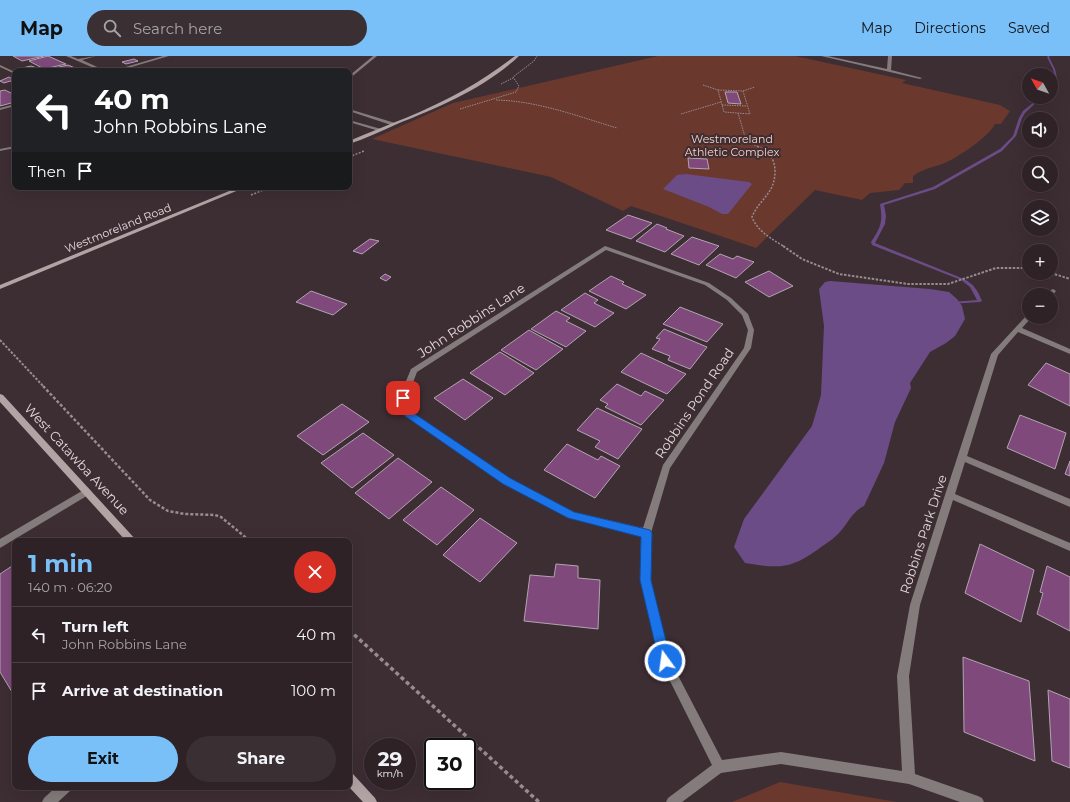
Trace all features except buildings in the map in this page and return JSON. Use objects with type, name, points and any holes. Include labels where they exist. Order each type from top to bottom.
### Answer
[{"type":"street","points":[[68,56],[97,68]]},
{"type":"street","points":[[78,60],[94,56]]},
{"type":"street","points":[[125,68],[167,56]]},
{"type":"street","points":[[352,75],[374,56]]},
{"type":"street","points":[[352,142],[460,94],[480,83],[517,56]]},
{"type":"street","points":[[823,56],[920,78]]},
{"type":"street","points":[[889,71],[890,56]]},
{"type":"street","points":[[0,66],[12,72]]},
{"type":"street","points":[[0,109],[12,106]]},
{"type":"street","points":[[352,111],[393,124]]},
{"type":"street","points":[[352,122],[379,130]]},
{"type":"street","points":[[0,150],[12,148]]},
{"type":"street","name":"Westmoreland Road","points":[[0,287],[236,190]]},
{"type":"street","name":"Robbins Pond Road","points":[[605,248],[707,284],[729,299],[745,314],[751,330],[747,348],[666,467],[646,533],[645,580],[665,661],[719,767]]},
{"type":"street","name":"John Robbins Lane","points":[[605,248],[414,370],[403,398],[408,414],[507,481],[572,515],[646,533]]},
{"type":"street","name":"Robbins Park Drive","points":[[909,778],[903,676],[914,605],[995,354],[1022,324]]},
{"type":"street","points":[[1017,329],[1070,352]]},
{"type":"street","name":"West Catawba Avenue","points":[[0,397],[129,538]]},
{"type":"street","points":[[962,457],[1070,503]]},
{"type":"street","points":[[0,544],[87,492]]},
{"type":"street","points":[[949,495],[1070,547]]},
{"type":"street","points":[[672,802],[719,767],[780,758],[909,778],[978,802]]},
{"type":"street","points":[[352,781],[371,802]]},
{"type":"street","points":[[48,802],[62,790]]},
{"type":"path","points":[[703,85],[718,90],[743,91],[755,86]]},
{"type":"path","points":[[718,90],[724,112],[750,114],[743,91]]},
{"type":"path","points":[[490,100],[511,100],[536,105],[617,128]]},
{"type":"path","points":[[681,114],[721,102]]},
{"type":"path","points":[[722,105],[748,106]]},
{"type":"path","points":[[738,113],[745,139],[765,151],[774,160],[775,179],[767,196],[756,208],[752,216],[757,226],[774,240],[802,259],[839,274],[908,284],[940,285],[955,282],[996,268],[1022,268]]},
{"type":"path","points":[[732,149],[765,151]]},
{"type":"path","points":[[1058,275],[1070,279]]},
{"type":"path","points":[[0,340],[150,500],[168,511],[222,517],[246,538]]},
{"type":"path","points":[[352,633],[539,802]]},
{"type":"green space","name":"Westmoreland Athletic Complex","points":[[658,56],[795,56],[906,80],[902,83],[1000,105],[1010,111],[1001,124],[995,124],[982,139],[969,149],[946,162],[918,173],[913,176],[913,183],[905,183],[899,190],[870,193],[862,200],[815,190],[756,248],[631,206],[623,211],[551,177],[372,139],[453,103]]},
{"type":"green space","points":[[780,782],[897,802],[732,802]]},
{"type":"shaded area","points":[[686,174],[749,182],[752,184],[728,214],[722,214],[709,207],[663,189],[677,175]]},
{"type":"shaded area","points":[[830,281],[930,289],[949,292],[962,306],[965,319],[955,336],[930,352],[910,383],[911,388],[895,422],[884,463],[864,506],[852,515],[835,537],[799,561],[783,566],[766,566],[745,563],[734,547],[744,519],[812,426],[821,395],[824,326],[819,289],[825,282]]},
{"type":"waterway","points":[[1049,56],[1048,57],[1054,68]]},
{"type":"waterway","points":[[952,303],[980,301],[972,286],[963,279],[873,244],[884,220],[882,204],[934,188],[1001,150],[1014,136],[1020,118],[1024,112],[1033,104]]},
{"type":"route","points":[[403,398],[408,414],[507,481],[572,515],[646,533],[645,580],[665,661]]}]
